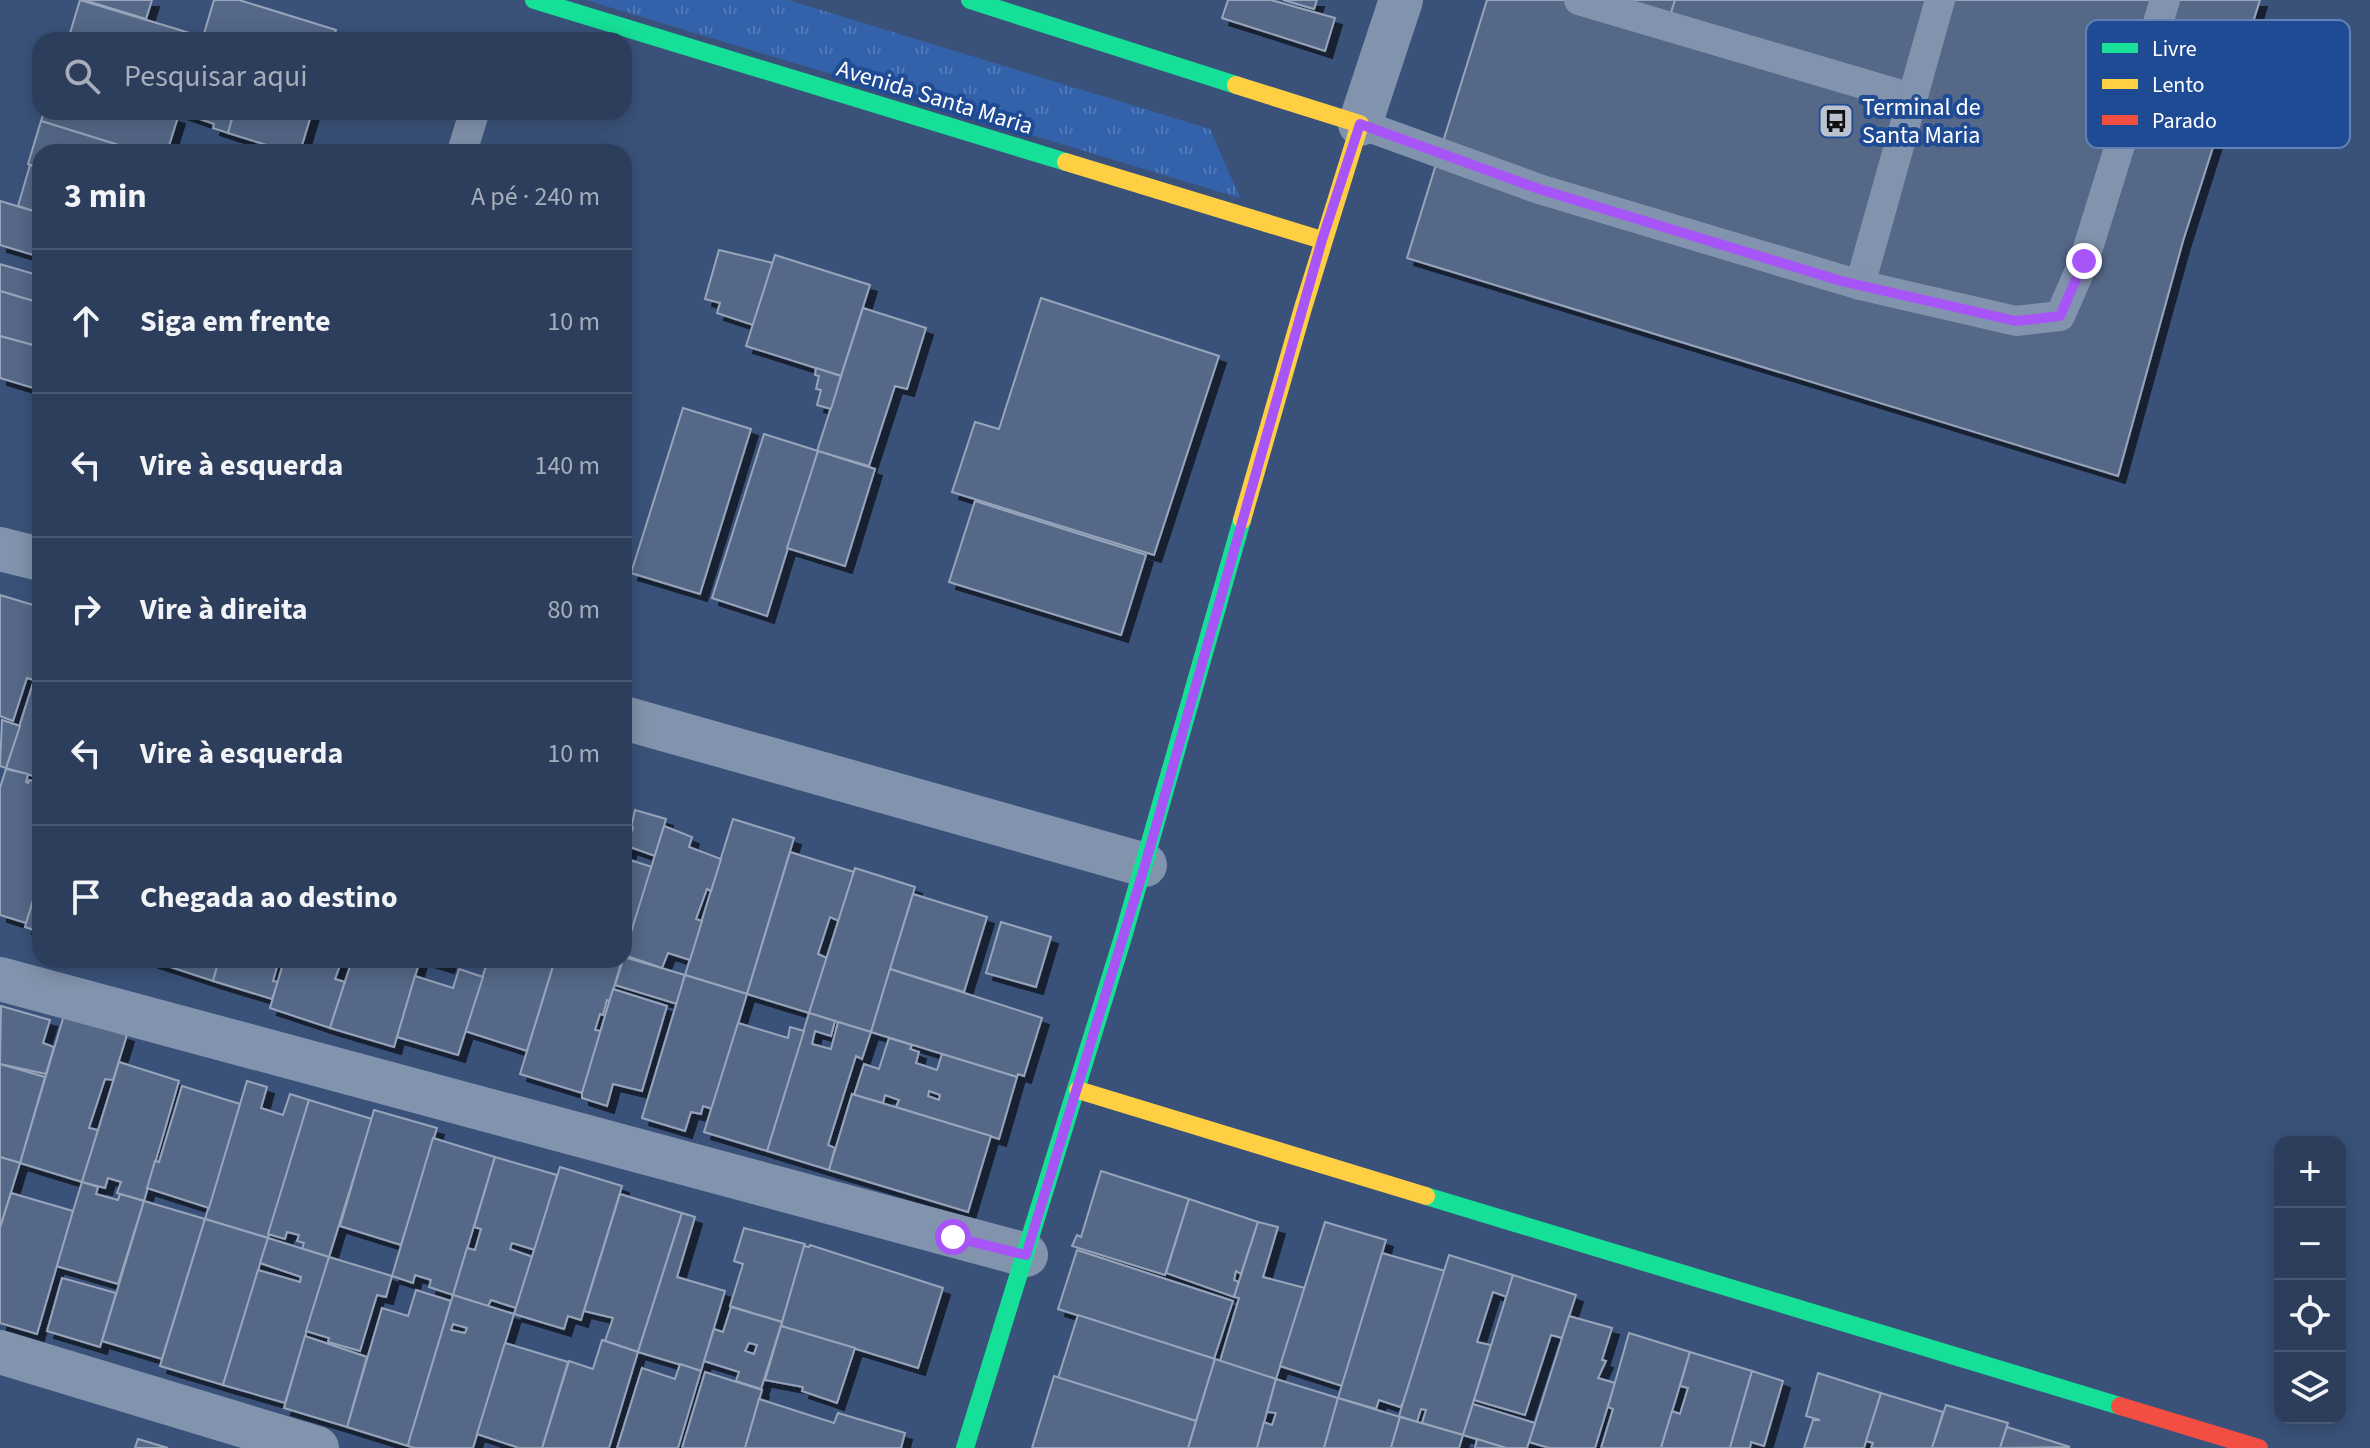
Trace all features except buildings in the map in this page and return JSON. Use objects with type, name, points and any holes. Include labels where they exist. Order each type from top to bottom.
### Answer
[{"type":"main road","name":"Avenida Santa Maria","points":[[534,0],[1322,240]]},
{"type":"main road","points":[[965,1448],[1078,1090],[1322,240],[1360,124],[970,0]]},
{"type":"main road","points":[[1078,1090],[2259,1448]]},
{"type":"street","points":[[1360,124],[1401,0]]},
{"type":"street","points":[[0,549],[32,557]]},
{"type":"street","points":[[632,720],[1145,865]]},
{"type":"street","points":[[0,979],[1026,1255]]},
{"type":"street","points":[[0,1352],[317,1448]]},
{"type":"lane","points":[[1579,0],[1911,98]]},
{"type":"lane","points":[[1860,285],[1940,0]]},
{"type":"lane","points":[[2159,20],[2165,0]]},
{"type":"lane","points":[[464,144],[472,120]]},
{"type":"lane","points":[[1360,124],[1539,189],[1860,285],[2016,321],[2060,316],[2084,261],[2119,148]]},
{"type":"green space","points":[[586,0],[788,0],[1210,129],[1240,198]]},
{"type":"traffic: fast","points":[[534,0],[1066,162]]},
{"type":"traffic: fast","points":[[970,0],[1236,85]]},
{"type":"traffic: fast","points":[[965,1448],[1123,937],[1242,520]]},
{"type":"traffic: fast","points":[[1426,1196],[2120,1406]]},
{"type":"traffic: slow","points":[[1236,85],[1360,124],[1242,520]]},
{"type":"traffic: slow","points":[[1066,162],[1322,240]]},
{"type":"traffic: slow","points":[[1078,1090],[1426,1196]]},
{"type":"traffic: jam","points":[[2120,1406],[2259,1448]]},
{"type":"place","name":"Terminal de Santa Maria","points":[[1836,121]]},
{"type":"route","points":[[953,1237],[1026,1255],[1145,865],[1322,240],[1360,124],[1539,189],[1841,281],[2016,321],[2060,316],[2084,261]]}]
